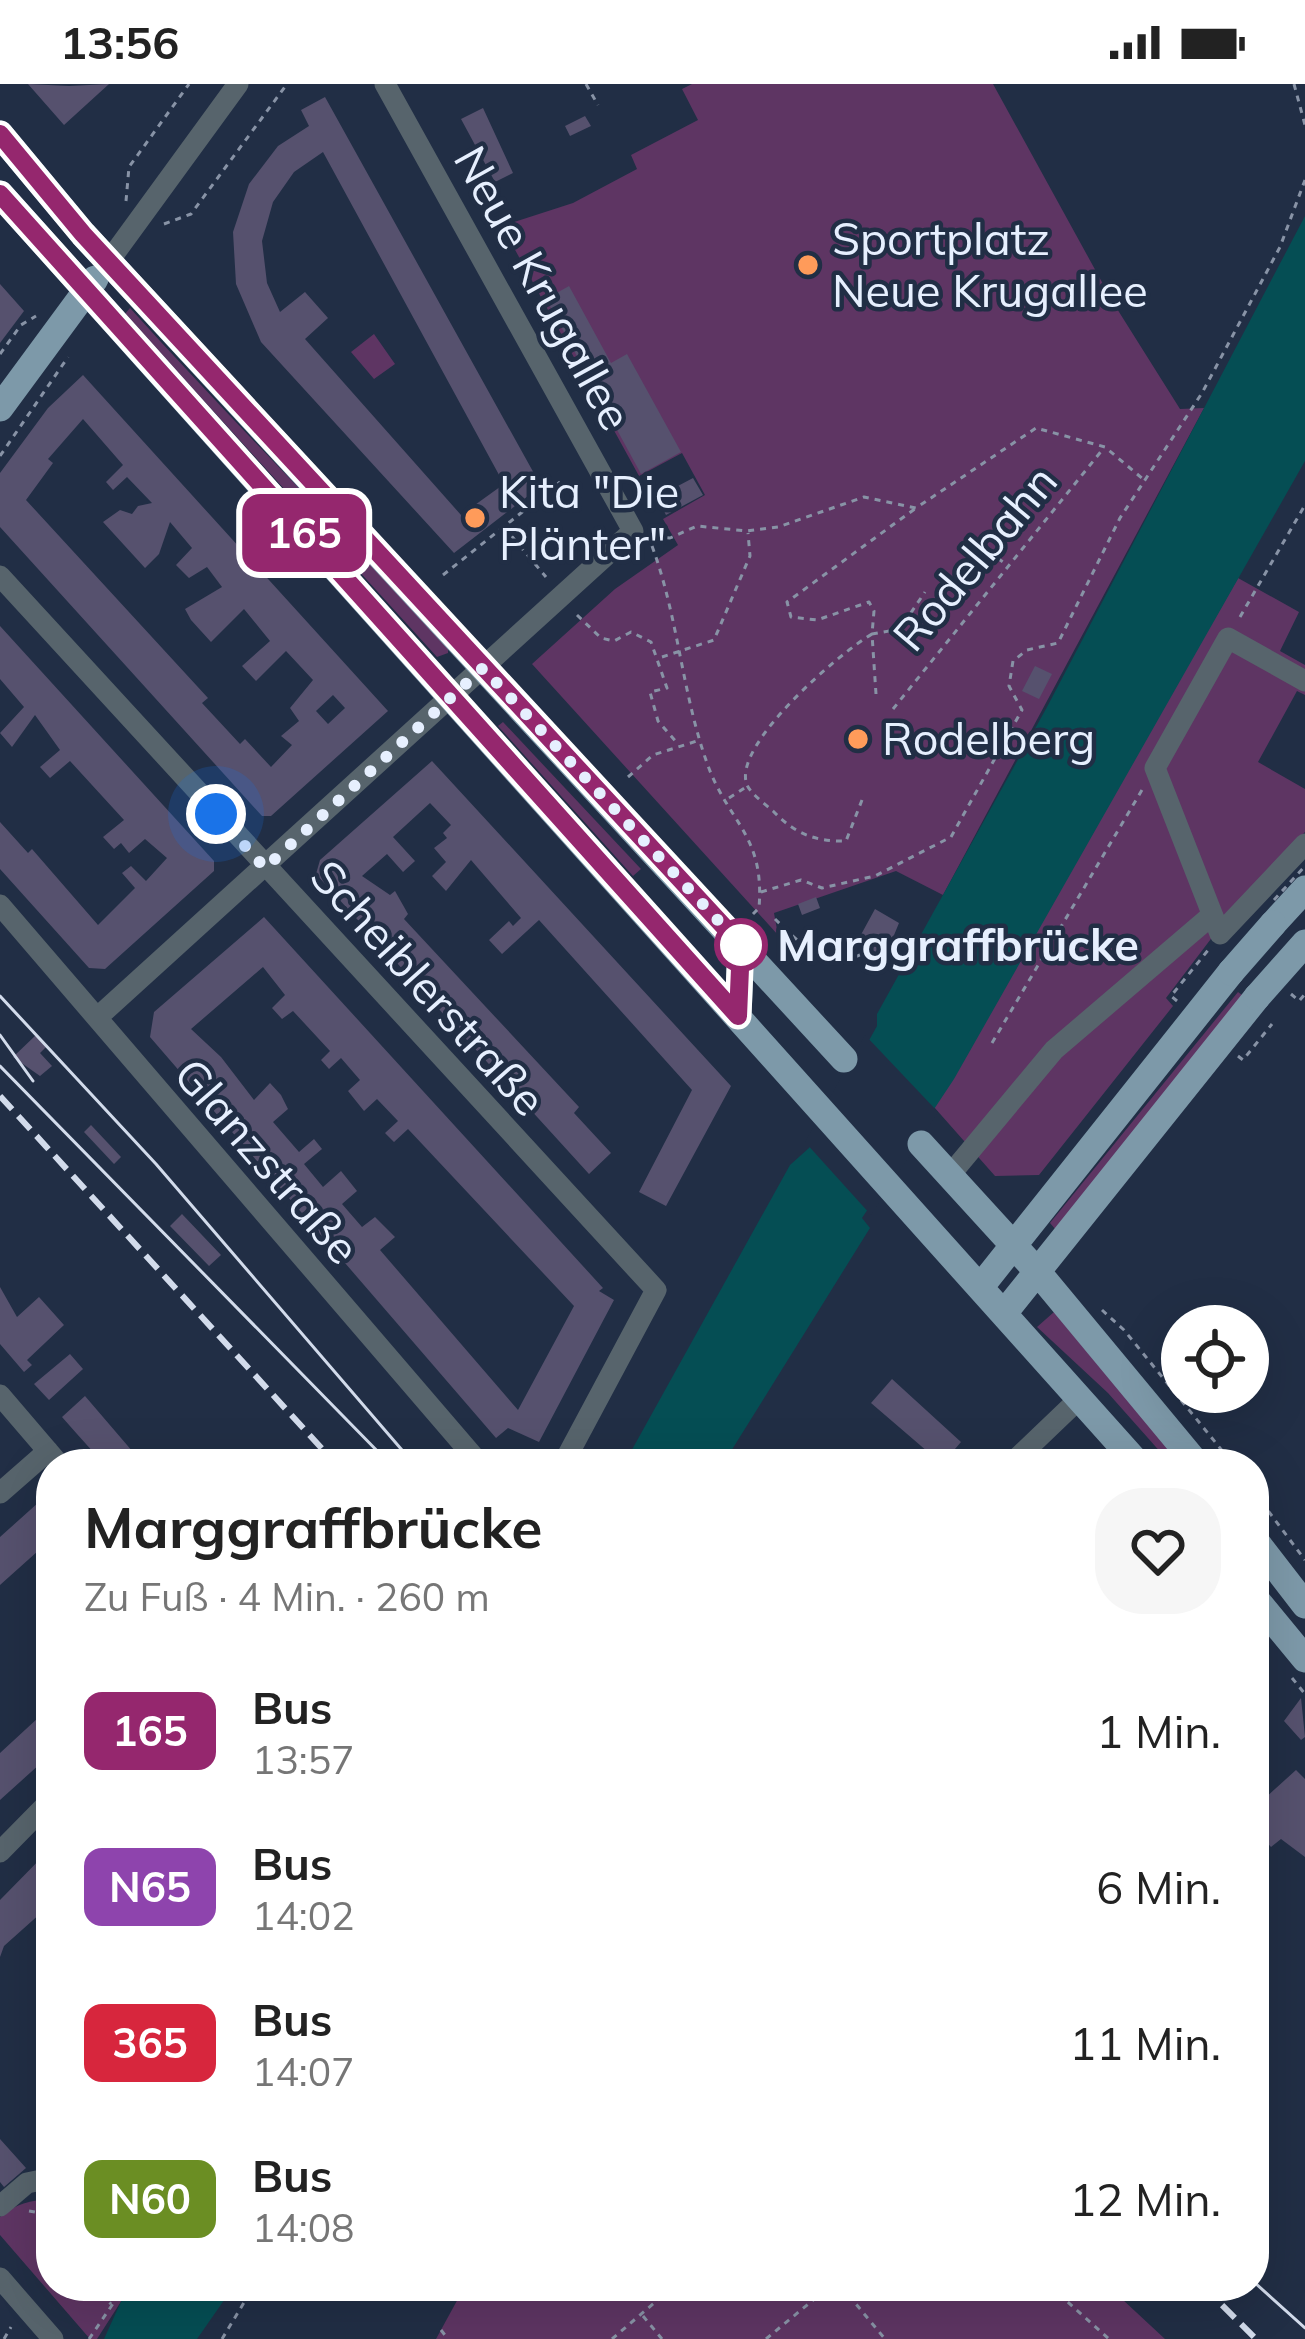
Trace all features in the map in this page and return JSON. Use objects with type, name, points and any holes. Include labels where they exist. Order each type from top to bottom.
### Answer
[{"type":"main road","points":[[0,134],[109,261],[844,1058]]},
{"type":"main road","points":[[0,194],[1125,1449]]},
{"type":"main road","points":[[0,408],[109,261]]},
{"type":"main road","points":[[982,1285],[1231,972],[1305,889]]},
{"type":"main road","points":[[1005,1312],[1305,943]]},
{"type":"main road","points":[[738,1016],[741,945]]},
{"type":"main road","points":[[920,1144],[1036,1270],[1185,1449]]},
{"type":"main road","points":[[1269,1558],[1305,1605]]},
{"type":"main road","points":[[1269,1615],[1305,1659]]},
{"type":"street","points":[[109,261],[238,84]]},
{"type":"street","name":"Neue Krugallee","points":[[386,84],[633,530],[483,668]]},
{"type":"street","name":"Scheiblerstraße","points":[[0,576],[656,1289],[571,1449]]},
{"type":"street","points":[[1216,925],[1155,768],[1228,638],[1305,681]]},
{"type":"street","points":[[99,1016],[483,668]]},
{"type":"street","points":[[950,1175],[1054,1051],[1216,925],[1305,844]]},
{"type":"street","name":"Glanzstraße","points":[[0,905],[99,1016],[110,1040],[467,1449]]},
{"type":"street","points":[[0,1395],[47,1449]]},
{"type":"street","points":[[1027,1449],[1080,1398]]},
{"type":"street","points":[[0,1493],[36,1469]]},
{"type":"street","points":[[0,1852],[36,1815]]},
{"type":"street","points":[[0,2206],[27,2182],[36,2180]]},
{"type":"street","points":[[0,2278],[49,2334]]},
{"type":"path","points":[[118,212],[126,200],[129,167],[189,84]]},
{"type":"path","points":[[160,225],[191,214],[286,84]]},
{"type":"path","points":[[586,84],[598,105]]},
{"type":"path","points":[[1294,84],[1305,125]]},
{"type":"path","points":[[761,892],[801,880],[822,887],[875,875],[951,837],[1022,710],[1010,686],[1013,661],[1027,650],[1058,643],[1144,480],[1202,394],[1280,247],[1305,180]]},
{"type":"path","points":[[0,353],[21,325],[44,311]]},
{"type":"path","points":[[0,456],[64,369]]},
{"type":"path","points":[[876,694],[874,610],[869,602],[817,620],[791,617],[788,602],[1036,428],[1105,447],[1144,480]]},
{"type":"path","name":"Rodelbahn","points":[[893,709],[1105,447]]},
{"type":"path","points":[[443,575],[560,482]]},
{"type":"path","points":[[661,539],[697,526],[747,531],[778,527],[864,497],[916,508]]},
{"type":"path","points":[[1228,638],[1305,505]]},
{"type":"path","points":[[503,526],[546,578]]},
{"type":"path","points":[[660,658],[714,640],[750,556],[747,531]]},
{"type":"path","points":[[968,538],[1009,566]]},
{"type":"path","points":[[652,546],[707,765],[751,838],[761,892],[753,914]]},
{"type":"path","points":[[862,800],[846,841],[823,842],[790,829],[748,786],[746,776],[766,727],[872,634],[900,629],[925,592]]},
{"type":"path","points":[[577,615],[601,638],[614,641],[632,632],[642,633],[660,658],[667,688],[650,692],[658,721],[678,744]]},
{"type":"path","points":[[628,777],[653,755],[702,740]]},
{"type":"path","points":[[992,1043],[1155,768]]},
{"type":"path","points":[[728,799],[748,786]]},
{"type":"path","points":[[775,919],[818,956],[845,959],[865,952]]},
{"type":"path","points":[[1171,996],[1216,925]]},
{"type":"path","points":[[1299,1001],[1305,994]]},
{"type":"path","points":[[1243,1060],[1272,1024]]},
{"type":"path","points":[[1091,1299],[1124,1330],[1220,1449]]},
{"type":"path","points":[[1269,1512],[1305,1560]]},
{"type":"path","points":[[108,2301],[112,2305]]},
{"type":"path","points":[[89,2339],[115,2301]]},
{"type":"path","points":[[222,2339],[245,2301]]},
{"type":"path","points":[[613,2339],[657,2301]]},
{"type":"path","points":[[766,2339],[812,2301]]},
{"type":"path","points":[[853,2301],[885,2339]]},
{"type":"path","points":[[1067,2301],[1109,2339]]},
{"type":"path","points":[[641,2315],[662,2339]]},
{"type":"path","points":[[4,2339],[11,2327]]},
{"type":"path","points":[[441,2330],[448,2339]]},
{"type":"shaded area","points":[[692,84],[993,84],[1114,304],[1180,409],[1204,408],[943,895],[896,871],[774,913],[778,935],[532,664],[615,589],[678,545],[663,519],[705,495],[682,453],[639,476],[502,226],[573,203],[637,169],[631,155],[698,120],[682,89]]},
{"type":"shaded area","points":[[1305,216],[1305,461],[954,1079],[862,1218],[870,1228],[732,1449],[632,1449],[790,1165],[809,1148],[877,1026],[877,1014],[1047,707]]},
{"type":"shaded area","points":[[130,308],[448,646],[448,653],[437,657],[125,314]]},
{"type":"shaded area","points":[[374,334],[395,364],[374,379],[351,352]]},
{"type":"shaded area","points":[[1238,578],[1299,612],[1280,651],[1305,665],[1305,695],[1297,691],[1258,762],[1305,789],[1305,832],[1223,923],[1166,998],[1173,1006],[1039,1175],[995,1176],[934,1107]]},
{"type":"shaded area","points":[[503,722],[641,869],[633,876],[498,726]]},
{"type":"shaded area","points":[[1238,992],[1246,998],[1056,1230],[1050,1223]]},
{"type":"shaded area","points":[[1054,1312],[1168,1449],[1158,1449],[1108,1393],[1037,1327]]},
{"type":"shaded area","points":[[36,2200],[36,2277],[0,2235],[0,2217]]},
{"type":"shaded area","points":[[57,2301],[121,2301],[97,2339],[90,2339]]},
{"type":"shaded area","points":[[121,2301],[224,2301],[197,2339],[104,2339]]},
{"type":"shaded area","points":[[457,2301],[1124,2301],[1165,2339],[436,2339]]},
{"type":"pier","name":"Marggraffbrücke","points":[[865,1035],[938,1112],[871,1215],[805,1142]]},
{"type":"building","points":[[28,84],[69,86],[109,84],[64,125]]},
{"type":"building","points":[[325,97],[541,486],[454,553],[261,342],[236,284],[233,232],[249,184],[278,146],[309,126],[301,110]],"holes":[[[323,152],[504,484],[461,515],[305,339],[328,318],[305,292],[280,312],[267,283],[262,241],[273,202],[294,172]]]},
{"type":"building","points":[[483,108],[513,173],[495,182],[461,119]]},
{"type":"building","points":[[585,116],[591,126],[570,136],[565,126]]},
{"type":"building","points":[[0,284],[24,311],[0,343]]},
{"type":"building","points":[[569,286],[611,363],[627,354],[681,452],[641,474],[546,299]]},
{"type":"building","points":[[83,375],[388,711],[271,816],[262,816],[0,527],[0,473],[48,408]],"holes":[[[83,419],[123,465],[106,482],[113,490],[127,477],[152,503],[138,506],[132,514],[120,510],[103,522],[145,568],[159,554],[170,522],[192,548],[176,565],[189,578],[207,567],[222,587],[185,609],[191,620],[211,642],[244,609],[270,641],[242,666],[256,681],[286,651],[313,680],[290,708],[299,721],[281,736],[292,745],[271,767],[245,739],[240,744],[202,703],[208,698],[26,500],[53,463],[48,459]],[[333,695],[345,708],[328,724],[316,711]]]},
{"type":"building","points":[[693,478],[703,495],[666,515],[657,497]]},
{"type":"building","points":[[0,626],[214,861],[214,871],[105,969],[89,968],[0,869],[0,822],[28,853],[32,849],[98,925],[135,888],[122,873],[131,866],[146,881],[167,858],[145,839],[129,853],[121,843],[114,849],[103,837],[124,820],[70,761],[50,778],[40,767],[60,750],[35,715],[12,747],[0,733],[24,707],[0,679]]},
{"type":"building","points":[[1035,666],[1052,674],[1039,699],[1022,691]]},
{"type":"building","points":[[432,761],[731,1086],[666,1206],[639,1192],[692,1090],[539,920],[502,954],[489,940],[509,921],[513,926],[521,918],[471,860],[446,891],[432,876],[446,862],[434,848],[447,838],[443,833],[451,825],[430,803],[393,837],[415,861],[403,872],[387,854],[362,876],[390,895],[395,891],[408,914],[404,919],[579,1107],[574,1113],[611,1153],[589,1174],[316,874],[320,860]]},
{"type":"building","points":[[816,897],[820,908],[802,915],[798,904]]},
{"type":"building","points":[[875,909],[899,923],[885,957],[857,942]]},
{"type":"building","points":[[264,917],[603,1288],[599,1291],[614,1300],[539,1442],[508,1428],[496,1438],[150,1037],[154,1012]],"holes":[[[263,967],[285,995],[272,1008],[282,1019],[293,1011],[330,1051],[321,1060],[329,1069],[341,1058],[360,1080],[348,1091],[364,1111],[377,1099],[398,1121],[385,1133],[394,1142],[408,1129],[574,1306],[518,1410],[380,1250],[395,1237],[375,1217],[362,1227],[342,1204],[357,1191],[341,1171],[323,1187],[304,1164],[322,1149],[314,1139],[299,1152],[273,1122],[288,1109],[281,1095],[270,1083],[254,1100],[221,1057],[191,1029]]]},
{"type":"building","points":[[36,1035],[47,1046],[40,1053],[52,1066],[40,1076],[13,1057]]},
{"type":"building","points":[[91,1125],[121,1157],[114,1164],[84,1132]]},
{"type":"building","points":[[182,1214],[221,1255],[209,1266],[170,1226]]},
{"type":"building","points":[[0,1287],[17,1317],[39,1297],[64,1325],[27,1360],[32,1365],[24,1372],[0,1344]]},
{"type":"building","points":[[70,1354],[83,1369],[49,1400],[34,1384]]},
{"type":"building","points":[[892,1379],[961,1442],[955,1449],[925,1449],[871,1403]]},
{"type":"building","points":[[85,1396],[130,1449],[91,1449],[62,1417]]},
{"type":"building","points":[[36,1505],[36,1553],[0,1585],[0,1537]]},
{"type":"building","points":[[1301,1698],[1305,1737],[1301,1740],[1284,1721]]},
{"type":"building","points":[[36,1720],[36,1768],[0,1800],[0,1753]]},
{"type":"building","points":[[1296,1770],[1305,1779],[1305,1857],[1281,1839],[1269,1845],[1269,1794]]},
{"type":"building","points":[[36,1863],[36,1917],[4,1946],[0,1957],[0,1900]]},
{"type":"building","points":[[0,2139],[26,2168],[4,2187],[0,2182]]},
{"type":"tram line","points":[[0,996],[156,1164],[401,1449]]},
{"type":"tram line","points":[[0,1035],[33,1081]]},
{"type":"tram line","points":[[0,1066],[375,1449]]},
{"type":"tram line","points":[[1269,2296],[1305,2328]]},
{"type":"railway","points":[[0,1096],[322,1449]]},
{"type":"railway","points":[[1218,2301],[1256,2339]]},
{"type":"bus line","name":"165","points":[[0,134],[83,234],[741,945],[738,1016],[0,194]]},
{"type":"place","name":"Sportplatz Neue Krugallee","points":[[808,265]]},
{"type":"place","name":"Kita \"Die Plänter\"","points":[[475,518]]},
{"type":"place","name":"Rodelberg","points":[[858,739]]},
{"type":"place","name":"Marggraffbrücke","points":[[741,945]]},
{"type":"route","points":[[216,814],[265,868],[483,668],[741,945]]}]
